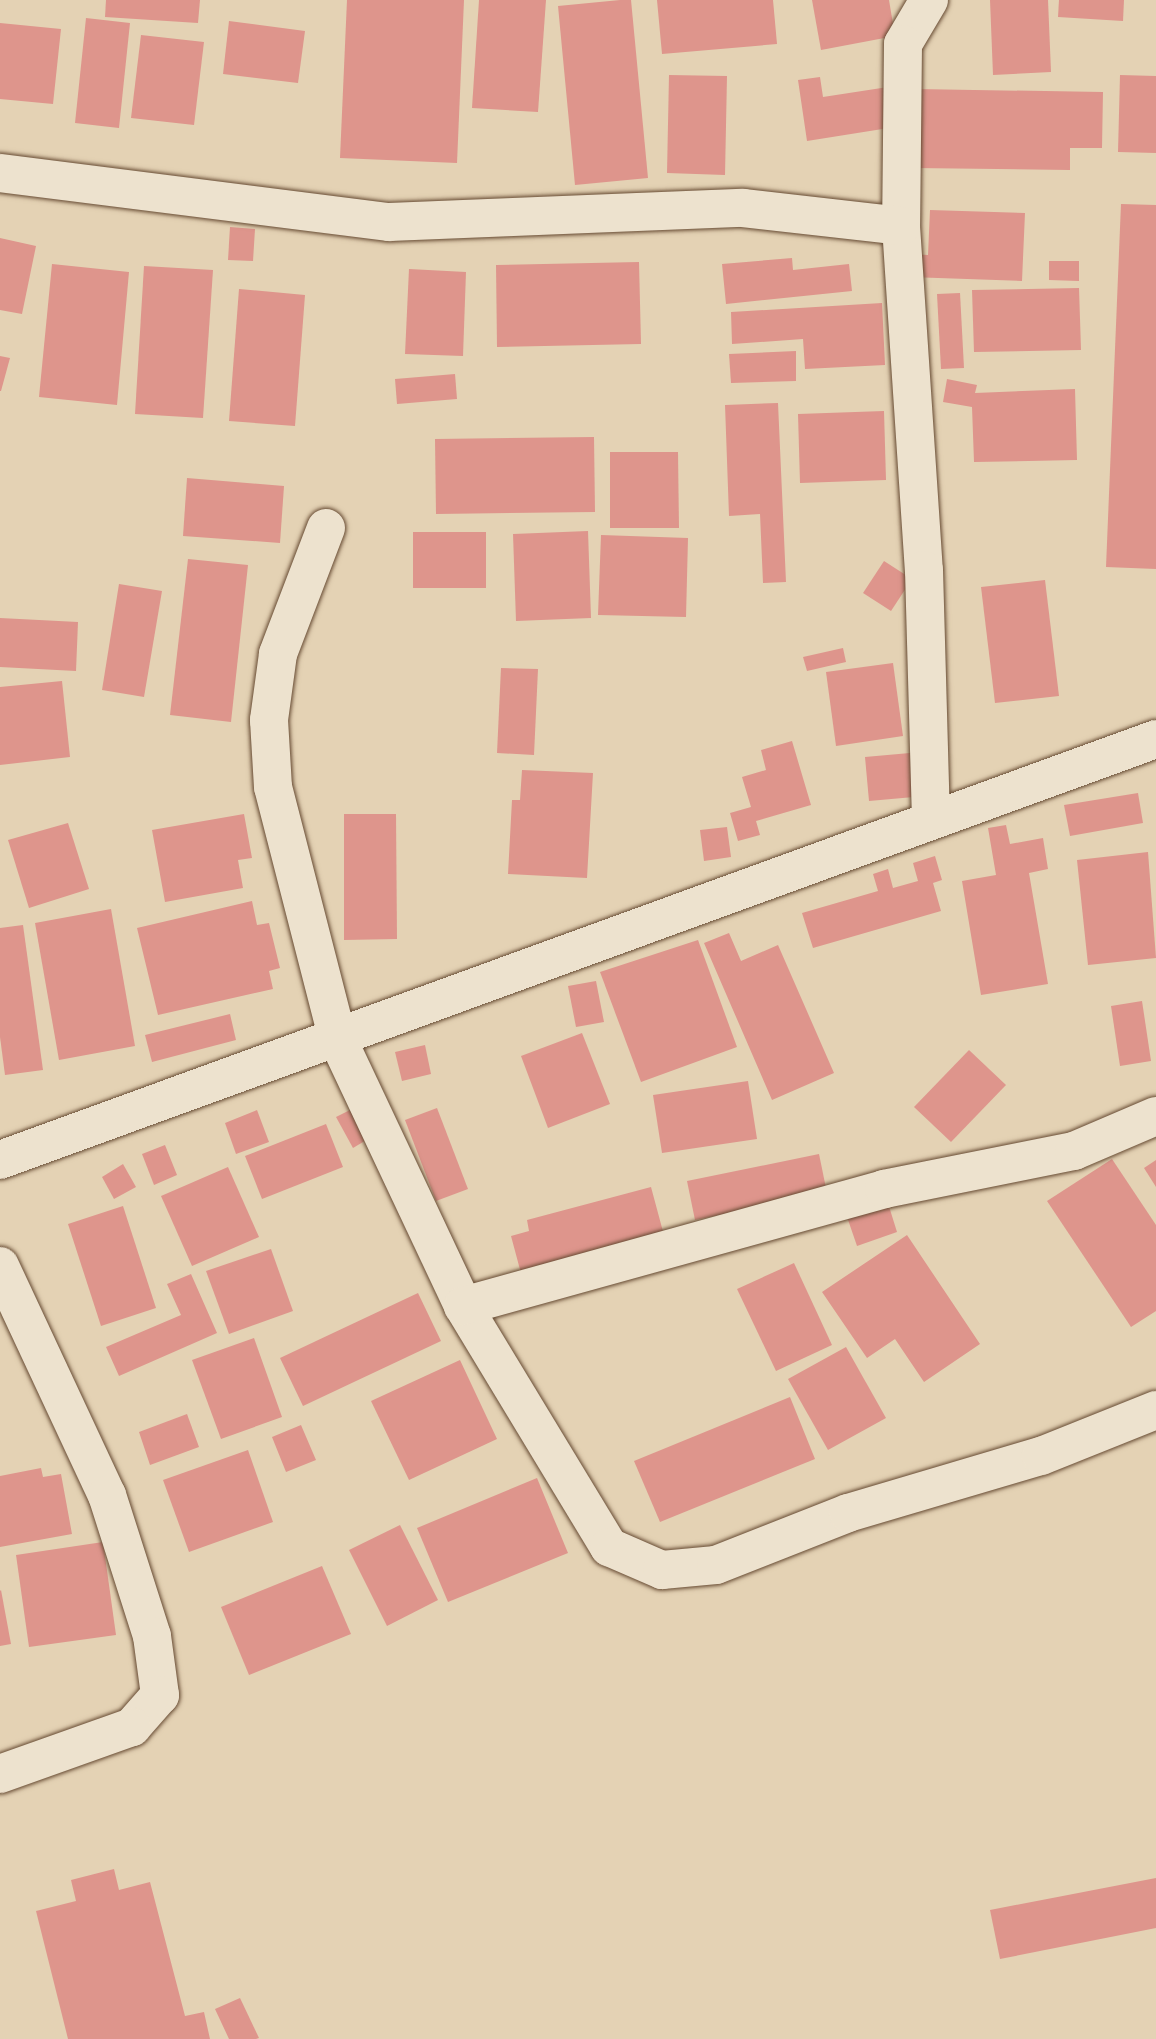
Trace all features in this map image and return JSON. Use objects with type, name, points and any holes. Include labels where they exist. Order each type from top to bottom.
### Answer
[{"type":"street","points":[[929,0],[903,44],[901,226],[924,570],[931,819]]},
{"type":"street","points":[[0,173],[389,222],[743,208],[901,226]]},
{"type":"street","points":[[326,528],[278,654],[269,720],[272,787],[338,1040],[463,1306],[609,1548],[662,1570],[716,1565],[848,1513],[1041,1456],[1156,1410]]},
{"type":"street","points":[[0,1160],[338,1040],[931,819],[1156,739]]},
{"type":"street","points":[[463,1306],[884,1189],[1073,1151],[1156,1116]]},
{"type":"street","points":[[0,1266],[107,1495],[152,1636],[160,1695],[132,1727],[0,1774]]},
{"type":"building","points":[[106,0],[200,0],[198,23],[105,17]]},
{"type":"building","points":[[347,0],[464,0],[457,163],[340,158]]},
{"type":"building","points":[[479,0],[546,0],[538,112],[472,108]]},
{"type":"building","points":[[631,0],[648,178],[575,185],[558,6]]},
{"type":"building","points":[[657,0],[773,0],[777,44],[662,54]]},
{"type":"building","points":[[812,0],[889,0],[895,36],[821,50]]},
{"type":"building","points":[[990,0],[1048,0],[1051,72],[993,75]]},
{"type":"building","points":[[1059,0],[1124,0],[1123,21],[1058,17]]},
{"type":"building","points":[[86,18],[130,23],[119,128],[75,123]]},
{"type":"building","points":[[229,21],[305,31],[298,83],[223,74]]},
{"type":"building","points":[[0,23],[61,29],[53,104],[0,99]]},
{"type":"building","points":[[141,35],[204,42],[194,125],[131,118]]},
{"type":"building","points":[[669,75],[727,76],[725,175],[667,173]]},
{"type":"building","points":[[1120,75],[1156,76],[1156,153],[1118,152]]},
{"type":"building","points":[[820,77],[823,97],[888,87],[895,127],[807,141],[798,80]]},
{"type":"building","points":[[916,89],[1103,92],[1102,148],[1070,148],[1070,170],[914,168]]},
{"type":"building","points":[[1121,204],[1156,205],[1156,569],[1106,567]]},
{"type":"building","points":[[930,210],[1025,213],[1022,281],[909,277],[911,254],[928,255]]},
{"type":"building","points":[[230,227],[255,229],[253,261],[228,260]]},
{"type":"building","points":[[0,238],[36,246],[22,314],[0,310]]},
{"type":"building","points":[[792,258],[793,270],[849,264],[852,291],[726,304],[722,264]]},
{"type":"building","points":[[1049,261],[1079,261],[1079,281],[1049,280]]},
{"type":"building","points":[[639,262],[641,344],[497,347],[496,265]]},
{"type":"building","points":[[52,264],[129,272],[117,405],[39,397]]},
{"type":"building","points":[[144,266],[213,270],[203,418],[135,414]]},
{"type":"building","points":[[409,269],[466,272],[463,356],[405,354]]},
{"type":"building","points":[[1079,288],[1081,350],[974,352],[972,290]]},
{"type":"building","points":[[239,289],[305,295],[295,426],[229,421]]},
{"type":"building","points":[[960,293],[964,368],[941,369],[937,294]]},
{"type":"building","points":[[882,303],[885,365],[805,369],[803,339],[732,344],[731,312]]},
{"type":"building","points":[[796,351],[796,381],[731,383],[729,354]]},
{"type":"building","points":[[0,356],[10,358],[1,391],[0,391]]},
{"type":"building","points":[[455,374],[457,399],[397,404],[395,379]]},
{"type":"building","points":[[947,379],[977,385],[975,393],[1075,389],[1077,460],[974,462],[972,407],[943,402]]},
{"type":"building","points":[[778,403],[786,582],[763,583],[760,514],[729,516],[725,405]]},
{"type":"building","points":[[884,411],[886,480],[800,483],[798,414]]},
{"type":"building","points":[[594,437],[595,512],[436,514],[435,439]]},
{"type":"building","points":[[610,452],[678,452],[679,528],[610,528]]},
{"type":"building","points":[[187,478],[284,486],[280,543],[183,536]]},
{"type":"building","points":[[588,531],[591,618],[516,621],[513,534]]},
{"type":"building","points":[[413,532],[486,532],[486,588],[413,588]]},
{"type":"building","points":[[601,535],[688,538],[686,617],[598,615]]},
{"type":"building","points":[[188,559],[248,565],[231,722],[170,715]]},
{"type":"building","points":[[884,561],[912,579],[891,611],[863,593]]},
{"type":"building","points":[[1045,580],[1059,696],[995,703],[981,587]]},
{"type":"building","points":[[119,584],[162,591],[144,697],[102,690]]},
{"type":"building","points":[[0,618],[78,622],[76,671],[0,667]]},
{"type":"building","points":[[843,648],[846,662],[807,671],[803,657]]},
{"type":"building","points":[[893,663],[903,736],[836,746],[826,672]]},
{"type":"building","points":[[501,668],[538,669],[534,755],[497,753]]},
{"type":"building","points":[[62,681],[70,757],[0,765],[0,687]]},
{"type":"building","points":[[792,741],[811,805],[756,821],[760,835],[738,841],[730,813],[751,807],[742,777],[766,770],[761,750]]},
{"type":"building","points":[[921,752],[925,796],[869,801],[865,757]]},
{"type":"building","points":[[522,770],[593,773],[587,878],[508,874],[512,800],[520,800]]},
{"type":"building","points":[[1138,793],[1143,823],[1070,836],[1064,805]]},
{"type":"building","points":[[244,814],[252,858],[238,860],[243,888],[165,902],[152,830]]},
{"type":"building","points":[[344,814],[396,814],[397,939],[344,940]]},
{"type":"building","points":[[68,823],[89,889],[29,908],[8,840]]},
{"type":"building","points":[[1006,825],[1010,844],[1043,838],[1048,869],[1029,873],[1048,984],[981,995],[962,881],[996,875],[988,828]]},
{"type":"building","points":[[727,827],[731,857],[704,861],[700,830]]},
{"type":"building","points":[[1148,852],[1156,958],[1088,965],[1077,860]]},
{"type":"building","points":[[935,856],[942,880],[933,883],[941,911],[813,948],[802,913],[878,891],[873,874],[888,869],[893,888],[918,881],[913,863]]},
{"type":"building","points":[[252,901],[257,925],[269,923],[280,968],[269,971],[273,989],[158,1015],[137,928]]},
{"type":"building","points":[[111,909],[135,1046],[59,1060],[35,923]]},
{"type":"building","points":[[23,925],[43,1070],[5,1075],[0,1037],[0,928]]},
{"type":"building","points":[[729,933],[741,961],[778,945],[834,1073],[772,1100],[704,943]]},
{"type":"building","points":[[698,940],[737,1047],[641,1082],[600,972]]},
{"type":"building","points":[[596,981],[604,1022],[576,1027],[568,986]]},
{"type":"building","points":[[1142,1001],[1151,1061],[1120,1066],[1111,1006]]},
{"type":"building","points":[[230,1014],[236,1040],[152,1062],[145,1035]]},
{"type":"building","points":[[582,1033],[610,1104],[548,1128],[521,1056]]},
{"type":"building","points":[[425,1045],[431,1074],[402,1081],[395,1052]]},
{"type":"building","points":[[969,1050],[1006,1085],[951,1142],[914,1107]]},
{"type":"building","points":[[748,1081],[757,1139],[662,1153],[653,1095]]},
{"type":"building","points":[[437,1108],[468,1189],[436,1201],[405,1120]]},
{"type":"building","points":[[352,1109],[368,1139],[353,1148],[336,1117]]},
{"type":"building","points":[[257,1110],[269,1142],[236,1154],[225,1123]]},
{"type":"building","points":[[326,1124],[343,1167],[262,1199],[245,1156]]},
{"type":"building","points":[[165,1145],[177,1175],[154,1185],[142,1154]]},
{"type":"building","points":[[819,1154],[827,1193],[695,1220],[687,1181]]},
{"type":"building","points":[[1112,1159],[1156,1225],[1156,1311],[1131,1327],[1047,1201]]},
{"type":"building","points":[[1156,1160],[1156,1187],[1144,1168]]},
{"type":"building","points":[[123,1164],[136,1187],[114,1199],[102,1177]]},
{"type":"building","points":[[228,1167],[259,1237],[192,1266],[161,1196]]},
{"type":"building","points":[[651,1187],[665,1239],[522,1277],[511,1236],[529,1231],[527,1220]]},
{"type":"building","points":[[887,1200],[897,1232],[857,1246],[846,1214]]},
{"type":"building","points":[[123,1206],[156,1308],[101,1326],[68,1224]]},
{"type":"building","points":[[907,1235],[980,1344],[924,1382],[895,1339],[867,1358],[822,1292]]},
{"type":"building","points":[[271,1249],[293,1311],[229,1334],[206,1271]]},
{"type":"building","points":[[794,1263],[832,1345],[776,1371],[737,1289]]},
{"type":"building","points":[[191,1274],[217,1333],[119,1376],[106,1347],[181,1315],[167,1284]]},
{"type":"building","points":[[418,1293],[441,1341],[303,1406],[280,1358]]},
{"type":"building","points":[[254,1338],[282,1417],[221,1439],[192,1360]]},
{"type":"building","points":[[846,1347],[886,1418],[828,1450],[788,1379]]},
{"type":"building","points":[[460,1360],[497,1439],[409,1480],[371,1401]]},
{"type":"building","points":[[790,1397],[815,1459],[660,1522],[634,1461]]},
{"type":"building","points":[[187,1414],[199,1447],[150,1465],[139,1432]]},
{"type":"building","points":[[301,1425],[316,1460],[286,1472],[272,1437]]},
{"type":"building","points":[[248,1450],[273,1522],[189,1552],[163,1480]]},
{"type":"building","points":[[41,1468],[43,1477],[61,1474],[72,1534],[0,1547],[0,1476]]},
{"type":"building","points":[[537,1478],[568,1553],[448,1602],[417,1528]]},
{"type":"building","points":[[400,1525],[438,1600],[387,1626],[349,1550]]},
{"type":"building","points":[[103,1542],[116,1635],[29,1647],[16,1555]]},
{"type":"building","points":[[322,1566],[351,1634],[249,1675],[221,1607]]},
{"type":"building","points":[[0,1591],[11,1644],[0,1646]]},
{"type":"building","points":[[114,1869],[119,1890],[150,1882],[185,2016],[204,2012],[210,2039],[68,2039],[36,1911],[76,1901],[71,1880]]},
{"type":"building","points":[[1156,1878],[1156,1928],[1000,1959],[990,1910]]},
{"type":"building","points":[[240,1998],[259,2038],[229,2039],[215,2009]]}]
